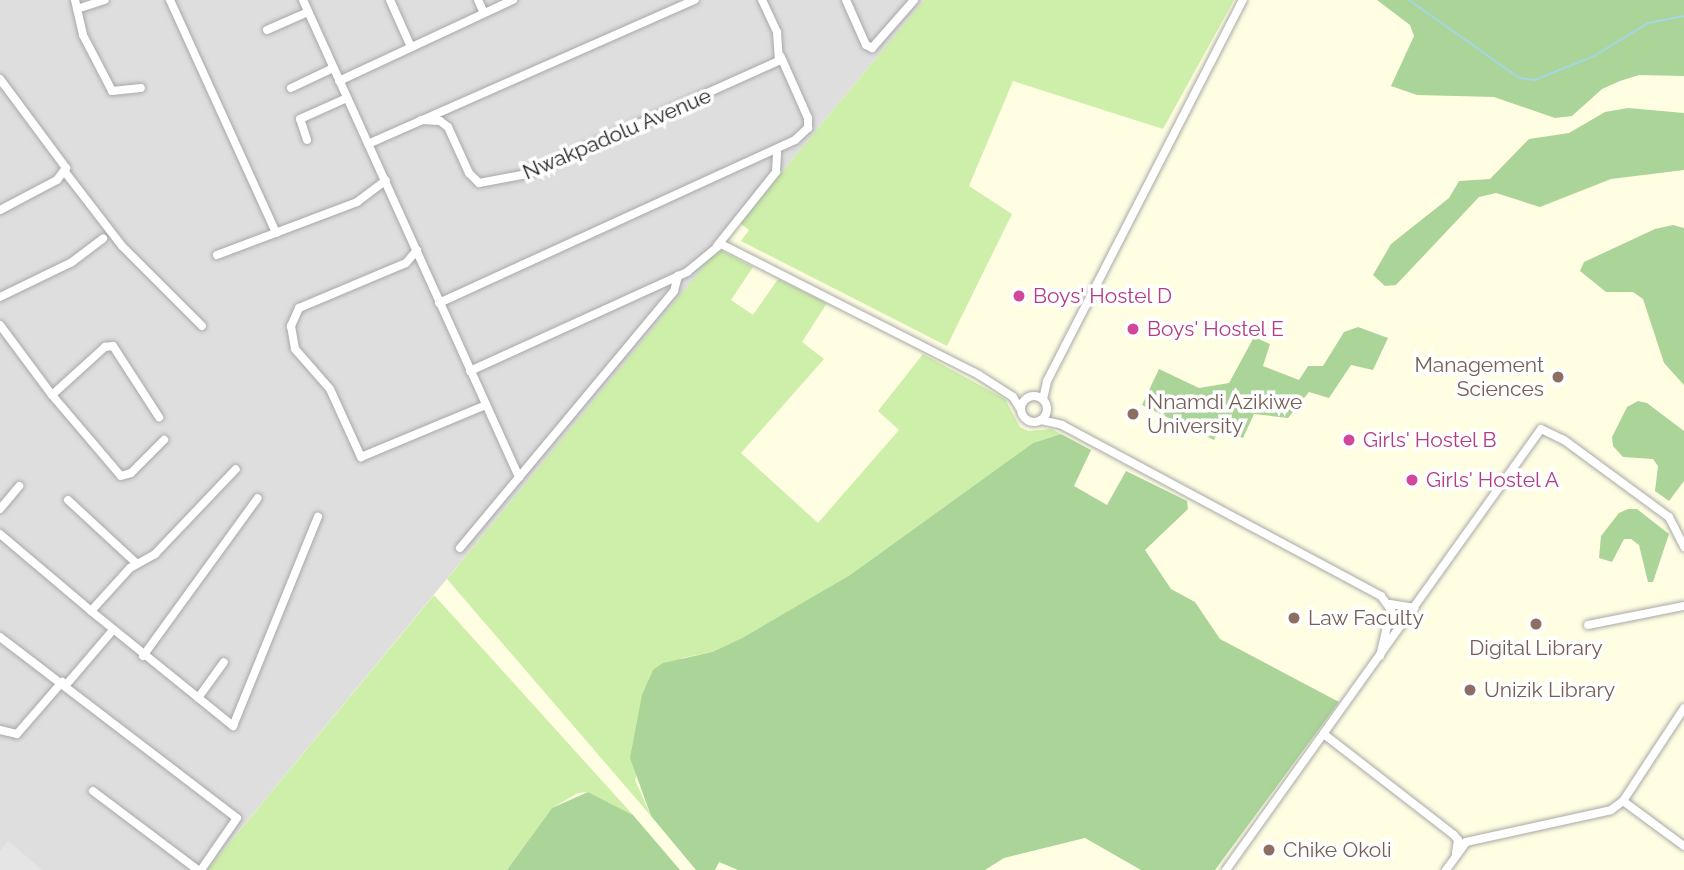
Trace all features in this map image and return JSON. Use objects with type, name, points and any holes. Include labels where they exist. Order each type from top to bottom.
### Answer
[{"type":"street","points":[[105,0],[76,4],[83,35],[112,91],[141,88]]},
{"type":"street","points":[[170,0],[276,233]]},
{"type":"street","points":[[303,0],[519,477]]},
{"type":"street","points":[[390,0],[411,47]]},
{"type":"street","points":[[478,0],[484,13]]},
{"type":"street","points":[[339,80],[513,0]]},
{"type":"street","points":[[368,144],[695,0]]},
{"type":"street","points":[[439,303],[776,152],[808,128],[781,57],[777,32],[762,0]]},
{"type":"street","points":[[846,0],[866,45],[872,48],[914,0]]},
{"type":"street","points":[[1062,425],[1047,410],[1042,399],[1047,381],[1242,0]]},
{"type":"street","points":[[267,30],[309,12]]},
{"type":"street","name":"Nwakpadolu Avenue","points":[[421,120],[440,121],[448,127],[474,180],[502,182],[563,161],[773,65],[781,57]]},
{"type":"street","points":[[291,88],[333,68]]},
{"type":"street","points":[[0,79],[36,133],[64,163],[65,172],[122,246],[202,326]]},
{"type":"street","points":[[307,140],[300,119],[346,97]]},
{"type":"street","points":[[470,371],[699,265],[776,172],[776,152]]},
{"type":"street","points":[[0,210],[23,202],[65,172]]},
{"type":"street","points":[[217,255],[357,202],[386,180]]},
{"type":"street","points":[[0,297],[72,262],[103,239]]},
{"type":"street","points":[[717,246],[725,245],[979,374],[1013,397],[1025,419],[1062,425],[1390,604],[1415,608]]},
{"type":"street","points":[[417,250],[406,263],[299,308],[291,326],[295,349],[330,390],[361,457],[486,405]]},
{"type":"street","points":[[460,548],[674,291],[678,276]]},
{"type":"street","points":[[0,325],[52,395],[121,476],[131,473],[164,440]]},
{"type":"street","points":[[52,395],[105,348],[113,346],[159,417]]},
{"type":"street","points":[[1020,408],[1047,381]]},
{"type":"street","points":[[1013,397],[1042,399]]},
{"type":"street","points":[[1041,420],[1047,410]]},
{"type":"street","points":[[1226,870],[1378,662],[1541,429],[1564,440],[1669,517],[1684,547]]},
{"type":"street","points":[[91,611],[136,563],[155,554],[236,469]]},
{"type":"street","points":[[0,509],[19,486]]},
{"type":"street","points":[[143,656],[258,498]]},
{"type":"street","points":[[68,500],[136,563]]},
{"type":"street","points":[[0,534],[143,656],[228,724],[236,723],[317,517]]},
{"type":"street","points":[[1378,662],[1390,604]]},
{"type":"street","points":[[1588,625],[1684,606]]},
{"type":"street","points":[[0,730],[17,734],[113,630]]},
{"type":"street","points":[[0,637],[237,818],[200,870],[93,790]]},
{"type":"street","points":[[198,698],[224,662]]},
{"type":"street","points":[[1325,735],[1462,841],[1605,814],[1623,801],[1684,708]]},
{"type":"street","points":[[1623,801],[1684,846]]},
{"type":"street","points":[[1446,870],[1462,841]]},
{"type":"shaded area","points":[[0,0],[924,0],[207,870],[0,870]]},
{"type":"shaded area","name":"Nnamdi Azikiwe University","points":[[924,0],[1684,0],[1684,870],[207,870]]},
{"type":"shaded area","points":[[8,841],[42,870],[0,870],[0,851]]},
{"type":"green space","points":[[924,0],[1234,0],[1163,129],[1013,81],[969,186],[1012,214],[947,346],[741,241],[749,230],[740,223]]},
{"type":"green space","points":[[1377,0],[1684,0],[1684,76],[1639,75],[1620,81],[1602,89],[1572,116],[1555,118],[1494,97],[1417,95],[1391,86],[1414,36],[1410,25]]},
{"type":"green space","points":[[1628,108],[1684,113],[1684,170],[1611,179],[1540,207],[1496,193],[1479,197],[1396,285],[1385,286],[1373,275],[1391,244],[1449,198],[1459,181],[1490,179],[1529,139],[1569,133],[1605,112]]},
{"type":"green space","points":[[1673,225],[1684,228],[1684,385],[1664,363],[1643,299],[1633,292],[1606,292],[1580,271],[1584,262],[1655,229]]},
{"type":"green space","points":[[718,249],[753,267],[731,300],[753,315],[778,279],[827,303],[802,342],[824,359],[741,453],[818,523],[899,430],[878,411],[923,354],[1005,399],[1020,427],[1028,431],[1051,429],[1061,434],[1033,443],[850,575],[742,638],[712,652],[682,658],[635,780],[651,816],[447,579]]},
{"type":"green space","points":[[1358,327],[1388,338],[1373,370],[1351,365],[1329,398],[1309,392],[1288,418],[1254,414],[1243,438],[1220,429],[1214,440],[1142,405],[1159,369],[1199,388],[1229,383],[1254,337],[1270,344],[1263,366],[1299,380],[1308,366],[1323,366],[1344,332]]},
{"type":"green space","points":[[1638,401],[1647,403],[1684,431],[1684,481],[1669,501],[1655,491],[1658,466],[1653,459],[1623,457],[1613,446],[1612,437],[1627,407]]},
{"type":"green space","points":[[1061,434],[1091,450],[1074,486],[1107,505],[1126,471],[1187,501],[1188,509],[1145,550],[1171,589],[1195,602],[1220,639],[1339,702],[1215,870],[1141,870],[1085,838],[1004,858],[985,870],[738,870],[719,862],[715,870],[696,870],[651,816],[630,758],[642,695],[653,670],[663,663],[712,652],[742,638],[850,575],[1033,443]]},
{"type":"green space","points":[[1637,509],[1669,534],[1653,582],[1648,582],[1639,545],[1631,539],[1624,539],[1612,562],[1599,558],[1601,536],[1619,513]]},
{"type":"green space","points":[[434,595],[633,815],[588,792],[578,793],[552,808],[507,870],[207,870]]},
{"type":"green space","points":[[588,792],[633,815],[680,870],[507,870],[552,808]]},
{"type":"waterway","points":[[1409,0],[1519,78],[1535,80],[1594,56],[1648,23],[1684,16]]},
{"type":"place","name":"Boys' Hostel D","points":[[1019,296]]},
{"type":"place","name":"Boys' Hostel E","points":[[1133,329]]},
{"type":"place","name":"Management Sciences","points":[[1558,377]]},
{"type":"place","name":"Nnamdi Azikiwe University","points":[[1133,414]]},
{"type":"place","name":"Girls' Hostel B","points":[[1349,440]]},
{"type":"place","name":"Girls' Hostel A","points":[[1412,480]]},
{"type":"place","name":"Law Faculty","points":[[1294,618]]},
{"type":"place","name":"Digital Library","points":[[1536,624]]},
{"type":"place","name":"Unizik Library","points":[[1470,690]]},
{"type":"place","name":"Chike Okoli","points":[[1269,850]]}]
